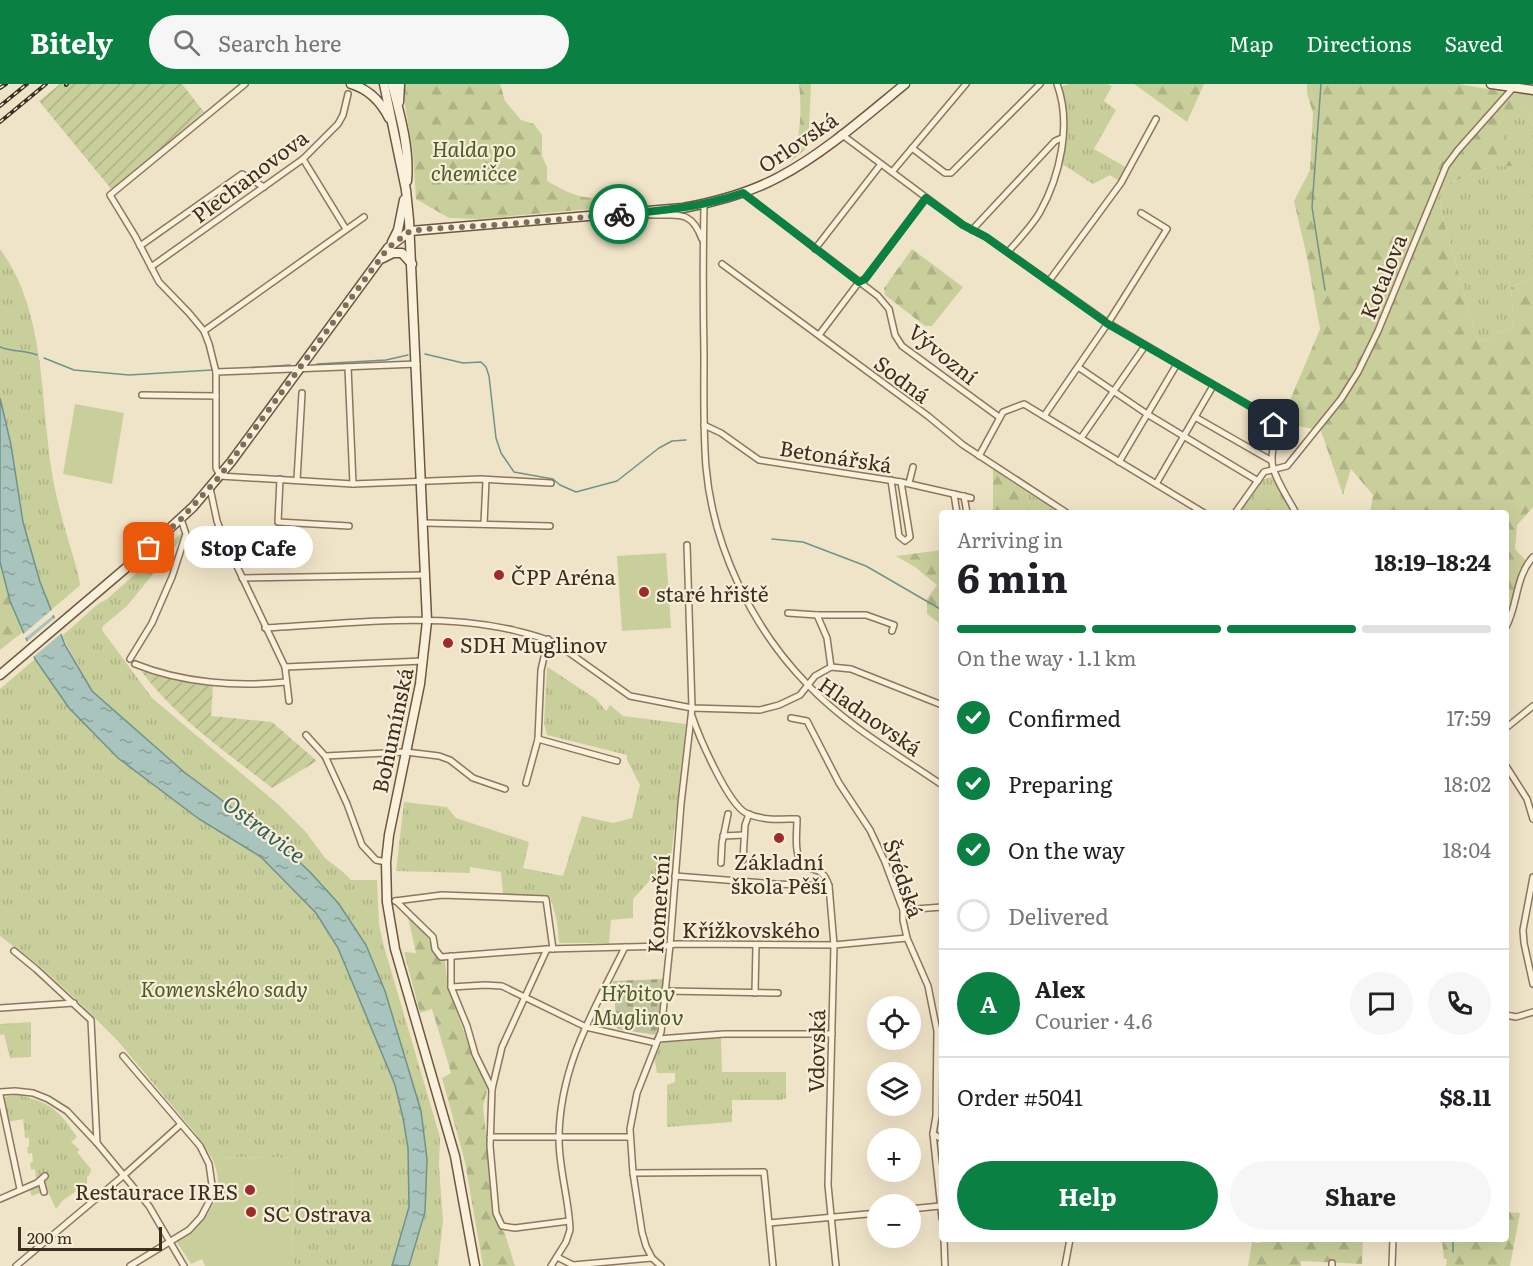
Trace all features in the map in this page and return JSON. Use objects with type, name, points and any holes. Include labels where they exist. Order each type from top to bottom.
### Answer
[{"type":"main road","points":[[351,84],[368,92],[380,103],[395,131]]},
{"type":"main road","name":"Bohumínská","points":[[384,84],[406,190],[410,231],[427,621],[423,661],[393,812],[386,862],[392,901],[395,948],[455,1156],[475,1266]]},
{"type":"main road","name":"Bohumínská","points":[[392,84],[408,167],[406,190]]},
{"type":"main road","points":[[399,112],[400,84]]},
{"type":"main road","name":"Orlovská","points":[[410,231],[636,213],[704,205],[743,193],[781,177],[905,84]]},
{"type":"main road","points":[[1491,84],[1533,90]]},
{"type":"main road","points":[[0,675],[181,519],[210,488],[391,245],[398,230],[406,190]]},
{"type":"main road","points":[[391,245],[410,231]]},
{"type":"main road","points":[[382,258],[393,253],[402,253],[412,264]]},
{"type":"street","points":[[245,84],[110,195],[163,288],[189,313],[204,331],[210,344],[216,372],[216,468],[220,476],[352,484],[486,480],[551,483]]},
{"type":"street","points":[[892,172],[966,84]]},
{"type":"street","points":[[912,148],[945,173],[951,173],[1040,84]]},
{"type":"street","points":[[1008,252],[1039,214],[1050,192],[1059,164],[1062,104],[1057,84]]},
{"type":"street","name":"Kotalova","points":[[1274,470],[1287,466],[1341,399],[1358,372],[1378,331],[1446,166],[1514,88]]},
{"type":"street","name":"Plechanovova","points":[[151,267],[303,159],[338,124],[343,115],[348,94]]},
{"type":"street","points":[[1049,281],[1121,183],[1156,119]]},
{"type":"street","points":[[841,134],[963,225],[1008,252],[1108,324],[1271,420],[1276,433],[1272,461],[1274,470],[1294,510]]},
{"type":"street","points":[[972,230],[1055,141],[1062,138]]},
{"type":"street","points":[[303,159],[346,229]]},
{"type":"street","points":[[815,249],[881,164]]},
{"type":"street","points":[[140,246],[242,174],[264,187]]},
{"type":"street","name":"Vývozní","points":[[743,193],[878,296],[889,309],[895,335],[902,346],[999,417]]},
{"type":"street","points":[[819,335],[926,198]]},
{"type":"street","points":[[704,205],[706,469],[712,504],[725,551],[737,582],[756,617],[808,686],[815,676],[831,667],[851,669],[939,704]]},
{"type":"street","points":[[636,213],[683,215],[697,226],[704,244]]},
{"type":"street","points":[[1044,416],[1108,324],[1167,229],[1141,213]]},
{"type":"street","points":[[204,331],[364,217]]},
{"type":"street","name":"Sodná","points":[[722,264],[979,456],[1062,510]]},
{"type":"street","points":[[1081,438],[1145,345]]},
{"type":"street","points":[[216,372],[417,364]]},
{"type":"street","points":[[1119,462],[1177,364]]},
{"type":"street","points":[[348,367],[352,484]]},
{"type":"street","points":[[1077,367],[1147,414],[1258,481]]},
{"type":"street","points":[[1156,484],[1214,386]]},
{"type":"street","points":[[297,480],[302,393]]},
{"type":"street","points":[[142,395],[216,396]]},
{"type":"street","points":[[979,456],[1003,412],[1024,404],[1199,510]]},
{"type":"street","points":[[1195,417],[1272,461]]},
{"type":"street","name":"Betonářská","points":[[704,425],[720,433],[759,460],[909,483],[971,498]]},
{"type":"street","points":[[909,483],[913,467]]},
{"type":"street","points":[[1237,510],[1264,472],[1274,470]]},
{"type":"street","points":[[280,479],[278,522],[348,526]]},
{"type":"street","points":[[484,524],[486,480]]},
{"type":"street","points":[[891,480],[899,536],[905,541],[910,537],[901,482]]},
{"type":"street","points":[[210,488],[217,521],[285,668],[289,701]]},
{"type":"street","points":[[954,494],[957,510]]},
{"type":"street","points":[[964,496],[966,510]]},
{"type":"street","points":[[130,659],[152,623],[172,577],[186,534],[181,519]]},
{"type":"street","points":[[424,523],[550,526]]},
{"type":"street","name":"Komerční","points":[[652,1258],[642,1232],[630,1137],[636,1093],[657,1041],[663,1020],[666,991],[681,804],[692,708],[687,545]]},
{"type":"street","points":[[1509,620],[1524,567],[1533,557]]},
{"type":"street","points":[[242,578],[426,575]]},
{"type":"street","points":[[788,613],[866,615],[894,625],[892,631]]},
{"type":"street","points":[[817,615],[827,638],[831,667]]},
{"type":"street","name":"Hladnovská","points":[[265,628],[427,621],[495,627],[548,639],[630,696],[692,708],[760,710],[792,700],[808,686],[864,732],[939,783]]},
{"type":"street","points":[[526,783],[538,739],[541,670],[548,639]]},
{"type":"street","points":[[285,668],[423,661]]},
{"type":"street","points":[[135,664],[150,670],[188,678],[257,685],[286,682]]},
{"type":"street","points":[[1509,726],[1533,706]]},
{"type":"street","points":[[675,876],[829,886],[821,871],[801,862],[798,854],[797,819],[766,819],[745,812],[734,801],[703,746],[691,715]]},
{"type":"street","name":"Švédská","points":[[791,718],[807,721],[839,783],[870,830],[885,862],[903,910],[908,938],[927,981],[936,1024],[937,1081],[933,1134],[939,1196]]},
{"type":"street","points":[[306,735],[325,756],[347,804],[362,845],[376,860],[386,862]]},
{"type":"street","points":[[538,739],[617,760]]},
{"type":"street","points":[[325,756],[406,752],[445,757],[471,777],[505,789]]},
{"type":"street","points":[[1509,771],[1527,799],[1533,819]]},
{"type":"street","points":[[722,863],[723,836],[728,814]]},
{"type":"street","points":[[743,860],[744,835],[749,814]]},
{"type":"street","points":[[723,836],[744,835]]},
{"type":"street","points":[[1533,877],[1523,930],[1533,984]]},
{"type":"street","name":"Vdovská","points":[[829,886],[834,945],[828,1185],[836,1266]]},
{"type":"street","points":[[392,901],[442,895],[546,899],[550,949],[502,1047],[492,1089],[490,1137],[496,1213],[502,1226],[515,1228],[569,1221]]},
{"type":"street","points":[[392,901],[433,937],[435,949],[441,957],[451,956],[451,987],[467,1026],[475,1054],[492,1089]]},
{"type":"street","points":[[903,910],[939,907]]},
{"type":"street","name":"Křížkovského","points":[[451,956],[550,949],[670,945],[834,945],[908,938]]},
{"type":"street","points":[[755,993],[756,945]]},
{"type":"street","points":[[551,1266],[568,1236],[569,1221],[560,1172],[559,1137],[563,1096],[571,1062],[625,947]]},
{"type":"street","points":[[14,951],[91,1020],[97,1143]]},
{"type":"street","points":[[451,987],[494,985],[586,1027],[657,1041],[724,1034],[832,1034]]},
{"type":"street","points":[[666,991],[778,993]]},
{"type":"street","points":[[0,1008],[74,1003]]},
{"type":"street","points":[[1509,1015],[1516,1017],[1533,1012]]},
{"type":"street","points":[[123,1056],[200,1146],[209,1164],[212,1190],[201,1217],[189,1230],[130,1266]]},
{"type":"street","points":[[20,1189],[0,1094],[24,1091],[48,1099],[67,1111],[97,1143],[149,1206],[183,1266]]},
{"type":"street","points":[[16,1266],[180,1125]]},
{"type":"street","points":[[933,1134],[939,1137]]},
{"type":"street","points":[[490,1137],[630,1137]]},
{"type":"street","points":[[633,1173],[764,1172],[773,1266]]},
{"type":"street","points":[[0,1199],[43,1178],[44,1192]]},
{"type":"street","points":[[921,1208],[939,1206]]},
{"type":"street","points":[[769,1223],[867,1214]]},
{"type":"street","points":[[944,1242],[945,1266]]},
{"type":"street","points":[[1065,1266],[1069,1242]]},
{"type":"street","points":[[1392,1266],[1393,1242]]},
{"type":"street","points":[[557,1257],[573,1265],[652,1258],[661,1266]]},
{"type":"green space","points":[[60,84],[182,84],[204,112],[112,190],[39,101]]},
{"type":"green space","name":"Halda po chemičce","points":[[405,84],[500,84],[505,101],[521,120],[534,124],[542,135],[542,156],[547,167],[547,181],[579,196],[614,198],[613,207],[478,219],[449,218],[416,199],[413,154],[405,105]]},
{"type":"green space","points":[[799,84],[811,84],[808,147],[791,161],[800,123]]},
{"type":"green space","points":[[1069,84],[1112,86],[1104,101],[1116,110],[1094,149],[1127,168],[1119,181],[1110,175],[1093,184],[1061,163],[1065,128],[1060,87]]},
{"type":"green space","points":[[1134,84],[1204,84],[1187,122]]},
{"type":"green space","points":[[1307,84],[1459,84],[1533,95],[1533,127],[1528,109],[1523,108],[1511,110],[1498,123],[1513,166],[1492,166],[1450,183],[1441,191],[1440,208],[1478,342],[1514,327],[1511,287],[1533,278],[1533,507],[1517,525],[1515,549],[1528,563],[1522,568],[1509,614],[1509,510],[1370,510],[1373,495],[1351,469],[1343,495],[1321,431],[1277,421],[1291,398],[1320,329],[1294,201],[1310,170],[1313,113],[1307,93]]},
{"type":"green space","points":[[1518,107],[1528,109],[1533,127],[1533,278],[1511,287],[1514,327],[1478,342],[1440,208],[1441,191],[1450,183],[1492,166],[1498,123],[1506,113]]},
{"type":"green space","points":[[0,249],[15,273],[33,325],[53,480],[80,585],[51,610],[40,582],[23,522],[11,445],[0,398]]},
{"type":"green space","points":[[912,249],[963,287],[932,326],[925,326],[885,295],[884,288]]},
{"type":"green space","points":[[75,404],[124,413],[112,484],[63,474]]},
{"type":"green space","points":[[993,469],[1027,492],[1030,510],[993,510]]},
{"type":"green space","points":[[1272,477],[1291,510],[1242,510],[1264,479]]},
{"type":"green space","points":[[1027,492],[1056,510],[1030,510]]},
{"type":"green space","points":[[184,531],[184,536],[127,606],[103,626],[102,630],[152,698],[279,805],[306,832],[325,858],[351,880],[377,880],[379,924],[383,943],[440,1137],[439,1166],[443,1221],[438,1266],[409,1266],[425,1212],[427,1159],[421,1111],[385,991],[366,945],[339,904],[278,842],[184,772],[92,691],[62,636]]},
{"type":"green space","points":[[939,550],[939,623],[927,614],[927,599],[937,585],[915,567],[896,556]]},
{"type":"green space","name":"staré hřiště","points":[[666,553],[671,628],[622,631],[617,556]]},
{"type":"green space","points":[[0,562],[10,601],[23,632],[0,650]]},
{"type":"green space","name":"Komenského sady","points":[[35,659],[69,708],[118,758],[199,819],[261,857],[316,913],[338,948],[395,1085],[403,1118],[408,1148],[409,1207],[392,1266],[293,1266],[292,1159],[212,1158],[195,1133],[117,1040],[42,968],[0,936],[0,689]]},
{"type":"green space","points":[[547,668],[596,699],[606,711],[610,705],[623,716],[686,724],[669,875],[651,879],[633,899],[633,918],[611,920],[609,943],[559,943],[557,921],[550,896],[503,895],[501,872],[470,867],[470,873],[396,871],[404,802],[447,807],[456,818],[529,842],[523,868],[563,876],[582,816],[613,823],[632,818],[640,785],[627,760],[627,755],[547,735],[544,723]]},
{"type":"green space","points":[[141,671],[213,686],[211,716],[272,722],[317,761],[272,788],[186,719]]},
{"type":"green space","points":[[408,917],[426,933],[435,955],[445,961],[448,988],[473,1056],[488,1087],[483,1106],[494,1214],[505,1234],[515,1266],[483,1266],[465,1162],[442,1078],[451,1073],[432,1009],[420,1013],[404,952],[416,953]]},
{"type":"green space","name":"Hřbitov Muglinov","points":[[664,979],[656,1035],[617,1029],[613,981]]},
{"type":"green space","points":[[31,1022],[31,1057],[10,1058],[4,1034],[0,1035],[0,1024]]},
{"type":"green space","points":[[721,1037],[722,1072],[786,1072],[786,1098],[781,1100],[732,1100],[732,1122],[667,1127],[667,1085],[675,1082],[675,1073],[657,1073],[654,1056],[663,1041]]},
{"type":"green space","points":[[18,1095],[46,1104],[65,1120],[77,1137],[71,1142],[80,1150],[77,1152],[91,1169],[87,1177],[87,1184],[63,1200],[56,1209],[47,1190],[32,1196],[30,1192],[36,1178],[35,1169],[31,1170],[32,1153],[28,1154],[29,1138],[25,1138],[23,1119],[8,1122],[3,1097]]},
{"type":"green space","name":"SC Ostrava","points":[[212,1158],[292,1159],[293,1266],[205,1266],[202,1259],[191,1264],[176,1241],[197,1226],[212,1207],[218,1184],[217,1171]]},
{"type":"green space","points":[[1509,1212],[1520,1213],[1510,1266],[1446,1266],[1447,1259],[1444,1259],[1442,1242],[1509,1242]]},
{"type":"green space","points":[[1252,1242],[1363,1242],[1362,1264],[1301,1261],[1301,1266],[1248,1266]]},
{"type":"water","points":[[0,398],[11,445],[23,522],[40,582],[65,645],[92,691],[184,772],[278,842],[339,904],[366,945],[385,991],[421,1111],[427,1159],[425,1212],[409,1266],[392,1266],[409,1207],[408,1148],[403,1118],[395,1085],[338,948],[316,913],[261,857],[199,819],[118,758],[69,708],[35,659],[10,601],[0,562]]},
{"type":"pier","points":[[54,608],[56,613],[23,640],[21,636]]},
{"type":"pier","points":[[57,616],[63,632],[31,659],[25,643]]},
{"type":"waterway","points":[[1321,84],[1312,207],[1325,290]]},
{"type":"waterway","points":[[0,347],[37,355]]},
{"type":"waterway","points":[[425,354],[463,363],[481,362],[486,367],[496,438],[501,453],[514,472],[553,479],[576,492],[617,481],[659,448],[672,441],[686,440]]},
{"type":"waterway","points":[[317,364],[386,360],[408,355]]},
{"type":"waterway","points":[[44,358],[74,370],[129,375],[212,370]]},
{"type":"waterway","points":[[246,368],[290,365]]},
{"type":"waterway","points":[[772,539],[803,542],[866,566],[939,608]]},
{"type":"waterway","points":[[1453,1242],[1453,1252]]},
{"type":"railway","points":[[0,88],[6,84]]},
{"type":"railway","points":[[0,106],[27,84]]},
{"type":"railway","points":[[0,122],[46,84]]},
{"type":"way so far","points":[[149,548],[181,519],[220,476],[388,248],[410,231],[619,214]]},
{"type":"place","name":"Stop Cafe","points":[[149,548]]},
{"type":"place","name":"ČPP Aréna","points":[[499,575]]},
{"type":"place","name":"staré hřiště","points":[[644,592]]},
{"type":"place","name":"SDH Muglinov","points":[[448,643]]},
{"type":"place","name":"Základní škola Pěší","points":[[779,838]]},
{"type":"place","name":"Restaurace IRES","points":[[250,1190]]},
{"type":"place","name":"SC Ostrava","points":[[251,1212]]},
{"type":"route","points":[[619,214],[704,205],[743,193],[859,282],[865,279],[926,198],[963,225],[986,237],[1108,324],[1266,415],[1274,425]]},
{"type":"water label","name":"Ostravice","points":[[265,828]]}]
